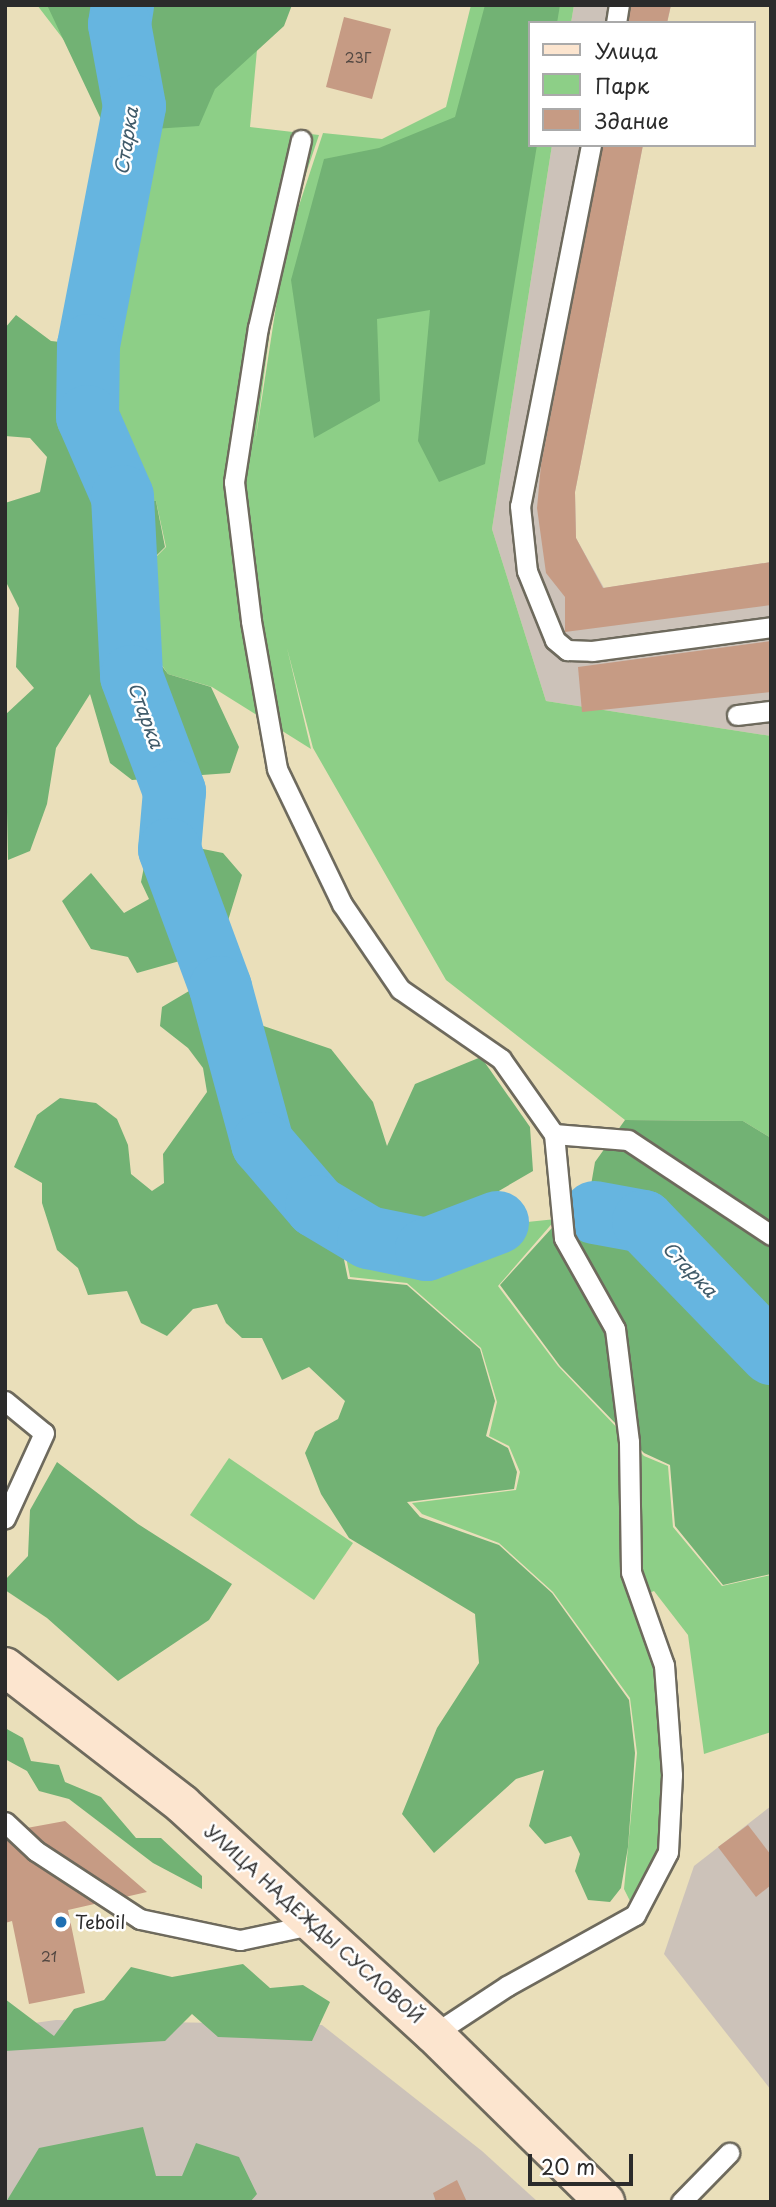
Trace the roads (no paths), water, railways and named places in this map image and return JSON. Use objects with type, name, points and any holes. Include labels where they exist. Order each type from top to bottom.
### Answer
[{"type":"main road","name":"УЛИЦА НАДЕЖДЫ СУСЛОВОЙ","points":[[5,1667],[182,1804],[434,2034],[605,2202]]},
{"type":"lane","points":[[300,140],[258,327],[234,482],[251,621],[277,769],[342,904],[400,989],[501,1059],[555,1134],[564,1238],[615,1329],[629,1441],[631,1572],[664,1665],[672,1775],[668,1852],[635,1915],[507,1986],[434,2034]]},
{"type":"lane","points":[[592,147],[520,506],[527,571],[555,640],[568,650],[592,651],[771,627]]},
{"type":"lane","points":[[737,715],[771,711]]},
{"type":"lane","points":[[555,1134],[628,1140],[771,1235]]},
{"type":"lane","points":[[5,1401],[44,1433],[5,1518]]},
{"type":"lane","points":[[5,1822],[36,1851],[140,1919],[240,1940],[316,1924]]},
{"type":"lane","points":[[681,2202],[729,2153]]},
{"type":"waterway","name":"Старка","points":[[122,5],[119,24],[134,106],[88,345],[87,416],[122,496],[131,676],[174,791],[169,849],[220,987],[262,1143],[316,1206],[368,1237],[426,1249],[497,1222]]},
{"type":"waterway","name":"Старка","points":[[594,1212],[643,1221],[771,1353]]},
{"type":"place","name":"Teboil","points":[[61,1922]]}]
